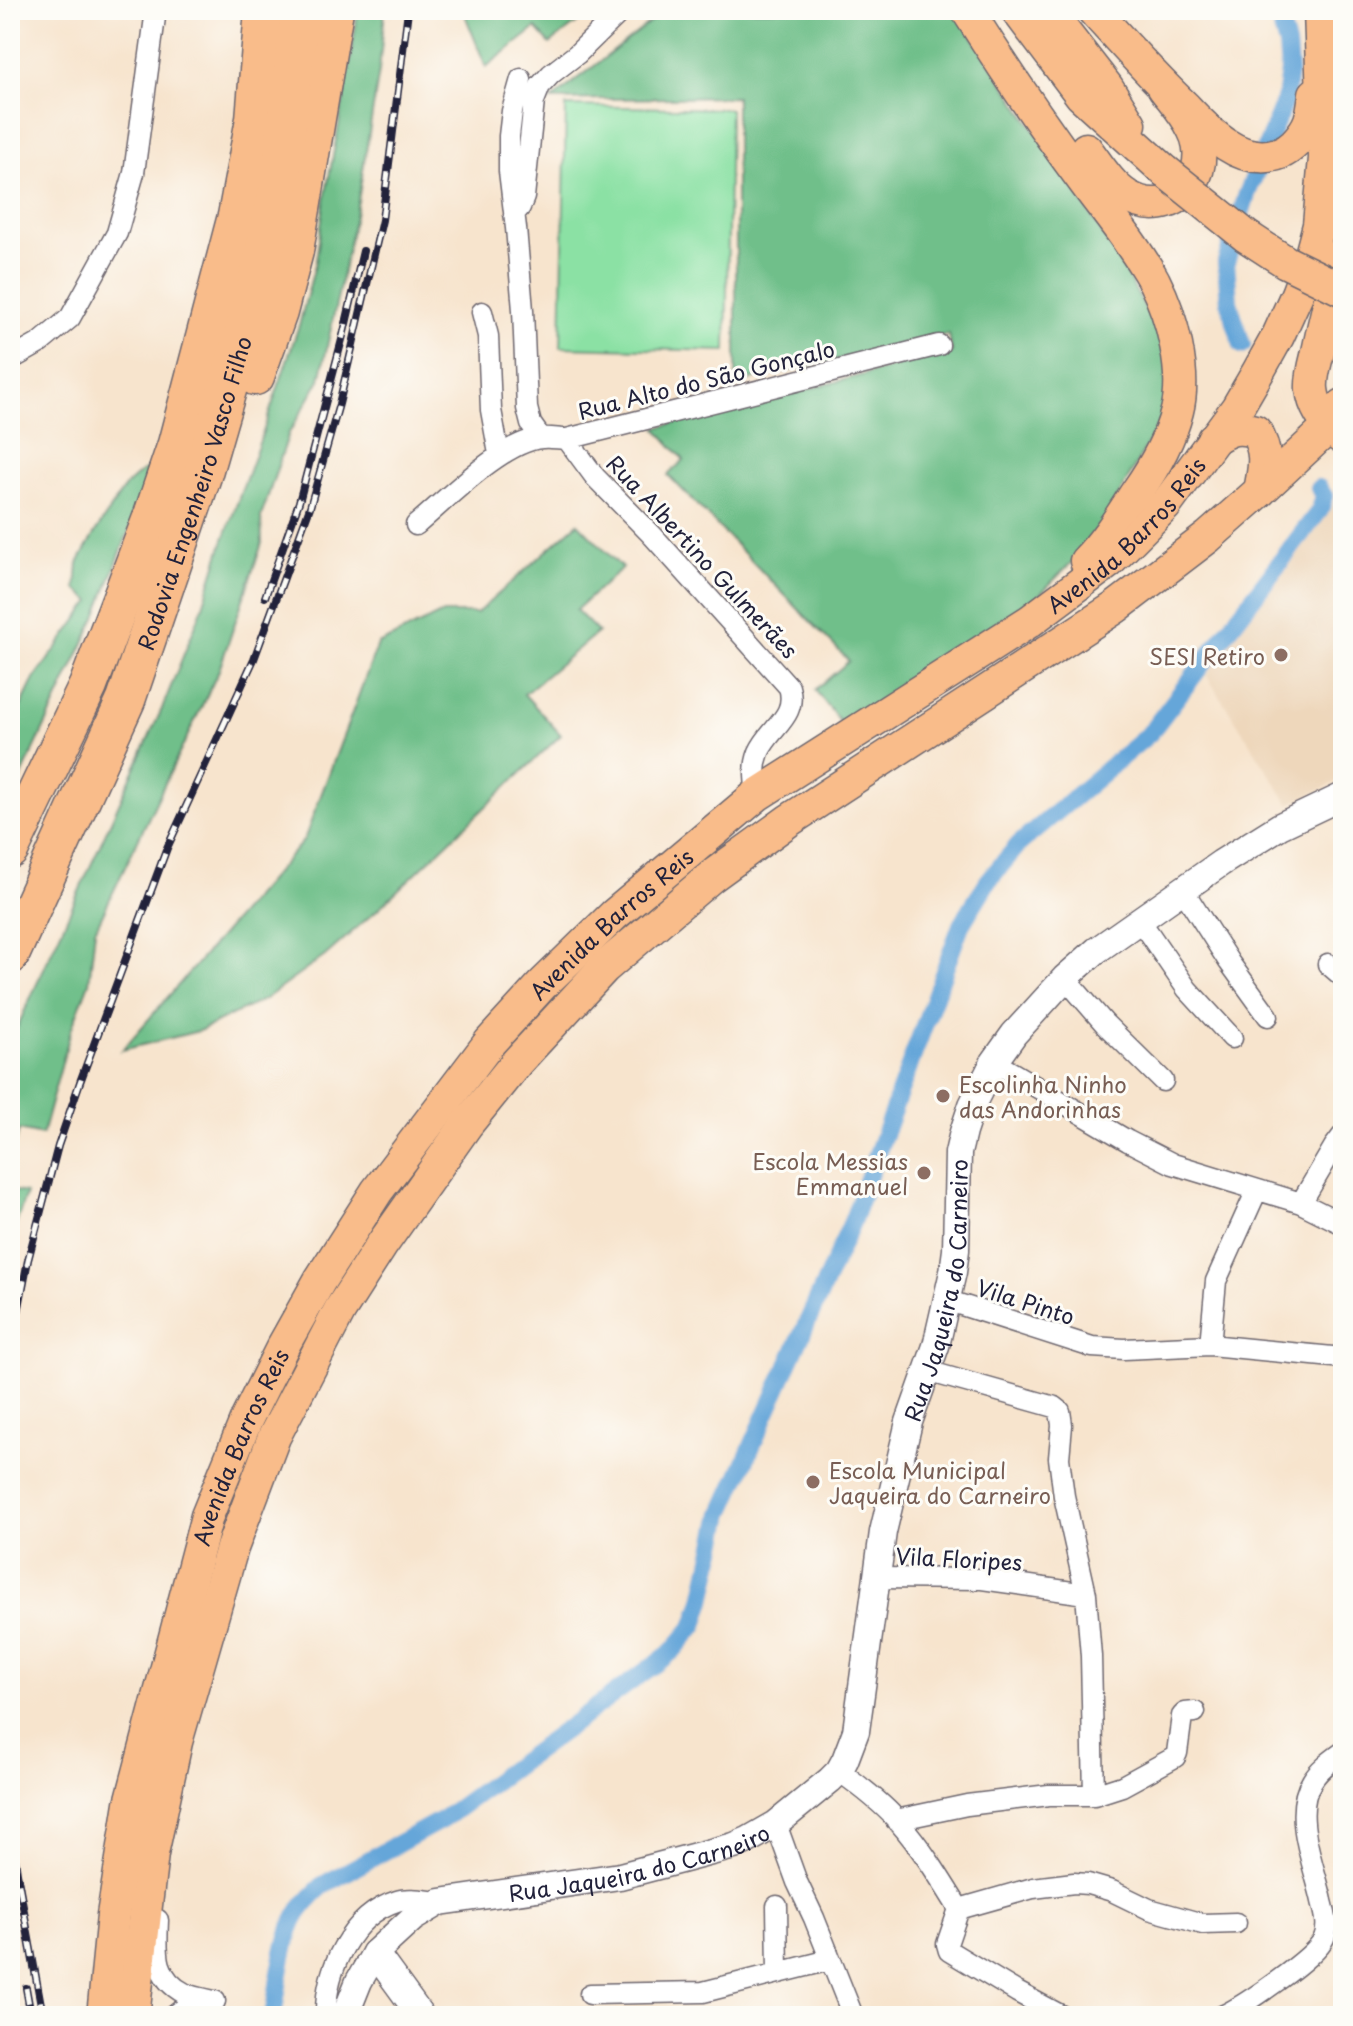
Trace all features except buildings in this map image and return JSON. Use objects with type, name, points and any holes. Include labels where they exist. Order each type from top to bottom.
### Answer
[{"type":"highway","name":"Rodovia Engenheiro Vasco Filho","points":[[10,849],[88,686],[177,444],[237,216],[255,119],[264,10]]},
{"type":"highway","name":"Rodovia Engenheiro Vasco Filho","points":[[10,955],[126,700],[202,476],[254,297],[280,182],[300,10]]},
{"type":"highway","points":[[202,476],[225,445],[278,312],[294,251],[334,10]]},
{"type":"main road","points":[[967,10],[1013,82],[1154,282],[1175,336],[1181,378],[1178,411],[1146,479],[1100,547],[1030,621]]},
{"type":"main road","points":[[986,10],[1111,182],[1126,195],[1149,205],[1173,201],[1193,183],[1198,168],[1199,149],[1194,129],[1164,88]]},
{"type":"main road","points":[[1017,10],[1081,95],[1160,166],[1246,236],[1286,262],[1343,290]]},
{"type":"main road","points":[[1047,10],[1107,87],[1160,166]]},
{"type":"main road","points":[[1093,10],[1164,88],[1228,146],[1264,157],[1287,150],[1306,131],[1312,116],[1320,43]]},
{"type":"main road","points":[[1323,10],[1343,67]]},
{"type":"main road","name":"Avenida Barros Reis","points":[[103,2016],[113,1915],[131,1803],[207,1516],[247,1418],[320,1280],[377,1191],[490,1042],[542,985],[614,915],[757,795],[1030,621],[1109,562],[1165,506],[1237,408],[1278,336],[1310,259],[1319,225],[1325,158],[1320,43],[1323,10]]},
{"type":"main road","points":[[1297,294],[1320,254],[1332,242],[1343,239]]},
{"type":"main road","points":[[1338,423],[1317,408],[1312,390],[1325,316],[1343,253]]},
{"type":"main road","name":"Avenida Barros Reis","points":[[133,2016],[152,1854],[176,1742],[232,1548],[274,1437],[340,1310],[467,1124],[517,1062],[604,968],[712,876],[788,821],[1116,607],[1208,537],[1338,423]]},
{"type":"main road","points":[[1213,439],[1231,429],[1255,431],[1265,454],[1260,491]]},
{"type":"street","points":[[10,360],[40,343],[70,318],[117,233],[134,173],[156,10]]},
{"type":"street","points":[[514,214],[524,197],[534,101],[540,86],[622,10]]},
{"type":"street","points":[[521,79],[512,111],[509,171],[523,310],[527,408],[531,424],[541,438]]},
{"type":"street","points":[[482,312],[488,336],[491,410],[499,454]]},
{"type":"street","name":"Rua Alto do São Gonçalo","points":[[416,525],[499,454],[521,444],[541,438],[567,439],[939,345]]},
{"type":"street","name":"Rua Albertino Gulmerães","points":[[567,439],[595,477],[789,687],[792,696],[789,710],[760,749],[754,768],[757,795]]},
{"type":"street","name":"Rua Jaqueira do Carneiro","points":[[326,2016],[332,1970],[350,1936],[373,1913],[399,1900],[440,1902],[620,1876],[734,1846],[776,1824],[839,1771],[856,1731],[883,1532],[906,1434],[936,1346],[953,1272],[958,1153],[972,1105],[994,1062],[1014,1034],[1065,978],[1097,950],[1221,863],[1280,826],[1343,796]]},
{"type":"street","points":[[1183,890],[1268,1016]]},
{"type":"street","points":[[1139,919],[1187,989],[1232,1038]]},
{"type":"street","points":[[1065,978],[1105,1024],[1163,1081]]},
{"type":"street","points":[[994,1062],[1173,1164],[1301,1203],[1343,1224]]},
{"type":"street","points":[[1301,1203],[1343,1135]]},
{"type":"street","points":[[1210,1345],[1216,1281],[1257,1190]]},
{"type":"street","name":"Vila Pinto","points":[[946,1300],[1092,1347],[1124,1349],[1210,1345],[1343,1358]]},
{"type":"street","points":[[927,1371],[1055,1407],[1061,1414],[1059,1458],[1064,1496],[1086,1594],[1093,1686],[1094,1795]]},
{"type":"street","name":"Vila Floripes","points":[[876,1578],[982,1579],[1086,1594]]},
{"type":"street","points":[[896,1820],[967,1805],[1049,1795],[1094,1795],[1122,1786],[1177,1755],[1182,1716],[1195,1712]]},
{"type":"street","points":[[1228,2015],[1312,1953],[1322,1941],[1325,1915],[1307,1846],[1305,1797],[1311,1781],[1342,1753]]},
{"type":"street","points":[[839,1771],[865,1790],[896,1820],[929,1861],[959,1909],[947,1948],[950,1953],[1062,2016]]},
{"type":"street","points":[[776,1824],[853,2016]]},
{"type":"street","points":[[152,1854],[158,1917],[158,1963],[170,1982],[214,2009]]},
{"type":"street","points":[[959,1909],[1033,1888],[1074,1883],[1112,1891],[1149,1909],[1203,1924],[1236,1923]]},
{"type":"street","name":"Rua Jaqueira do Carneiro","points":[[345,2016],[359,1981],[375,1953],[413,1918],[440,1902]]},
{"type":"street","points":[[777,1906],[778,1973]]},
{"type":"street","points":[[375,1953],[421,2016]]},
{"type":"street","points":[[590,1994],[703,1992],[830,1960]]},
{"type":"street","points":[[174,2016],[186,2006],[200,2001],[214,2009]]},
{"type":"shaded area","name":"SESI Retiro","points":[[1343,493],[1343,779],[1289,804],[1207,676],[1233,634]]},
{"type":"green space","points":[[358,10],[385,10],[379,71],[358,201],[320,380],[289,433],[261,517],[262,543],[219,670],[95,930],[89,983],[71,1030],[42,1135],[19,1130],[10,1164],[10,1043],[161,711],[202,609],[263,432],[300,322],[316,261]]},
{"type":"green space","points":[[463,10],[594,10],[550,44],[536,28],[486,67]]},
{"type":"green space","points":[[666,10],[955,10],[1079,196],[1166,346],[1168,407],[1094,540],[1020,614],[844,727],[815,690],[849,661],[668,475],[684,460],[656,428],[952,352],[949,334],[736,383],[736,97],[551,100]]},
{"type":"green space","points":[[566,106],[730,109],[726,351],[561,347]]},
{"type":"green space","points":[[154,465],[96,617],[10,801],[10,729],[34,679],[91,601],[76,589],[78,563],[126,485]]},
{"type":"green space","points":[[578,523],[622,568],[576,610],[598,632],[524,694],[561,735],[325,956],[265,999],[199,1031],[122,1050],[304,840],[378,644],[443,613],[477,613]]},
{"type":"green space","points":[[10,1190],[26,1193],[10,1243]]},
{"type":"waterway","points":[[1242,345],[1229,302],[1226,262],[1247,194],[1285,100],[1289,71],[1287,45],[1277,10]]},
{"type":"waterway","points":[[273,2016],[288,1936],[298,1913],[323,1885],[443,1819],[673,1651],[695,1625],[722,1513],[852,1222],[961,925],[988,881],[1019,844],[1149,734],[1320,510],[1324,496],[1319,488]]},
{"type":"railway","points":[[10,1354],[28,1260],[58,1146],[80,1082],[167,848],[254,659],[310,507],[339,404],[382,220],[408,10]]},
{"type":"railway","points":[[265,597],[299,502],[363,251]]},
{"type":"railway","points":[[10,1824],[43,2016]]},
{"type":"railway","points":[[26,1988],[31,2016]]},
{"type":"place","name":"SESI Retiro","points":[[1281,655]]},
{"type":"place","name":"Escolinha Ninho das Andorinhas","points":[[943,1096]]},
{"type":"place","name":"Escola Messias Emmanuel","points":[[924,1173]]},
{"type":"place","name":"Escola Municipal Jaqueira do Carneiro","points":[[813,1482]]}]
